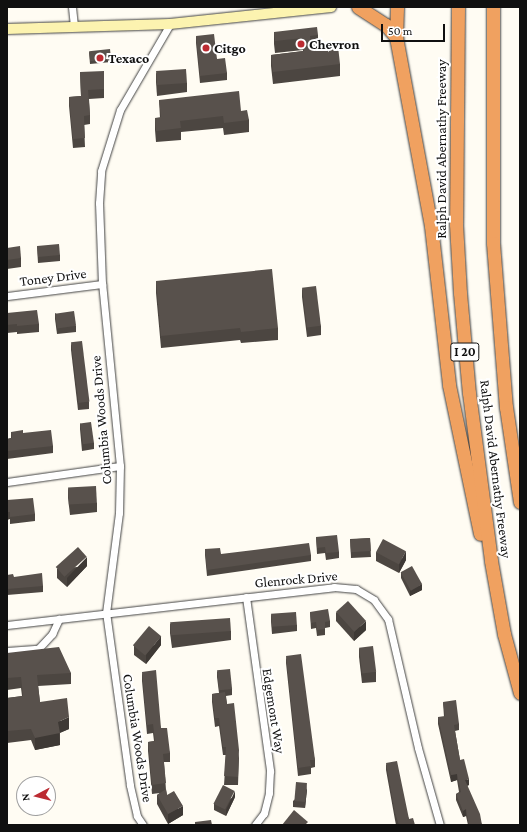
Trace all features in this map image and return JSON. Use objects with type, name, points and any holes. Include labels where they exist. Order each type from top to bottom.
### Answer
[{"type":"highway","points":[[358,7],[386,24],[396,37]]},
{"type":"highway","points":[[397,7],[396,37],[431,226],[449,385],[458,434],[504,634]]},
{"type":"highway","name":"Ralph David Abernathy Freeway","points":[[458,7],[456,224],[460,293],[481,490],[504,634],[520,693]]},
{"type":"highway","name":"Ralph David Abernathy Freeway","points":[[493,7],[493,243],[506,407],[520,502]]},
{"type":"main road","points":[[7,29],[170,24],[331,7]]},
{"type":"street","points":[[72,7],[74,27]]},
{"type":"street","name":"Columbia Woods Drive","points":[[143,825],[137,816],[130,785],[106,613],[119,513],[120,466],[102,284],[99,203],[102,171],[109,140],[120,110],[170,24]]},
{"type":"street","name":"Toney Drive","points":[[7,296],[102,284]]},
{"type":"street","points":[[7,482],[120,466]]},
{"type":"street","name":"Glenrock Drive","points":[[7,625],[334,587],[356,588],[382,608],[396,646],[415,735],[440,825]]},
{"type":"street","name":"Edgemont Way","points":[[246,597],[270,770],[269,793],[264,813],[255,825]]},
{"type":"street","points":[[7,651],[38,649],[52,634],[59,619]]},
{"type":"building","points":[[317,27],[318,35],[310,36],[312,50],[338,46],[340,64],[273,72],[271,55],[304,51],[303,38],[275,41],[274,32]]},
{"type":"building","points":[[214,34],[217,59],[225,58],[227,73],[200,76],[196,36]]},
{"type":"building","name":"Texaco","points":[[110,49],[111,59],[90,61],[89,51]]},
{"type":"building","points":[[186,69],[187,83],[157,85],[156,71]]},
{"type":"building","points":[[104,71],[104,89],[88,90],[90,115],[84,116],[85,138],[73,139],[69,97],[81,96],[80,72]]},
{"type":"building","points":[[239,91],[241,111],[247,110],[249,120],[224,123],[223,116],[180,121],[181,128],[156,131],[155,118],[161,117],[159,100]]},
{"type":"building","points":[[59,244],[60,255],[38,257],[37,246]]},
{"type":"building","points":[[20,246],[21,258],[7,260],[7,248]]},
{"type":"building","points":[[272,269],[278,328],[241,332],[240,328],[161,336],[156,281]]},
{"type":"building","points":[[316,286],[321,326],[307,327],[302,288]]},
{"type":"building","points":[[37,310],[39,324],[17,326],[17,324],[7,325],[7,313]]},
{"type":"building","points":[[74,311],[76,326],[57,328],[55,314]]},
{"type":"building","points":[[82,341],[89,402],[79,403],[71,342]]},
{"type":"building","points":[[91,422],[94,443],[83,444],[80,424]]},
{"type":"building","points":[[23,430],[23,433],[51,430],[53,446],[7,451],[7,439],[12,438],[11,432]]},
{"type":"building","points":[[96,486],[97,503],[69,504],[68,487]]},
{"type":"building","points":[[33,498],[35,514],[10,517],[10,512],[7,512],[7,500]]},
{"type":"building","points":[[337,535],[339,552],[326,553],[325,547],[317,548],[316,537]]},
{"type":"building","points":[[370,538],[371,551],[351,552],[350,539]]},
{"type":"building","points":[[383,539],[406,551],[399,564],[376,552]]},
{"type":"building","points":[[309,543],[311,555],[207,570],[205,549],[220,548],[221,554]]},
{"type":"building","points":[[78,547],[87,557],[64,577],[56,567]]},
{"type":"building","points":[[412,566],[422,584],[411,591],[401,572]]},
{"type":"building","points":[[42,573],[43,586],[7,589],[7,575],[13,574],[14,577]]},
{"type":"building","points":[[348,601],[366,621],[354,632],[336,612]]},
{"type":"building","points":[[328,609],[330,621],[325,622],[325,629],[317,630],[316,622],[311,623],[310,612]]},
{"type":"building","points":[[296,612],[297,625],[272,627],[271,614]]},
{"type":"building","points":[[230,618],[231,631],[171,635],[170,622]]},
{"type":"building","points":[[149,626],[161,636],[145,655],[133,645]]},
{"type":"building","points":[[373,646],[376,672],[362,674],[359,648]]},
{"type":"building","points":[[59,647],[71,673],[37,675],[40,702],[67,698],[69,717],[58,722],[60,733],[35,738],[31,729],[7,731],[7,698],[23,696],[21,677],[7,678],[7,653]]},
{"type":"building","points":[[301,654],[315,760],[310,760],[311,766],[298,768],[286,656]]},
{"type":"building","points":[[230,669],[232,689],[219,690],[217,670]]},
{"type":"building","points":[[156,670],[161,728],[167,728],[170,753],[163,754],[166,783],[152,785],[148,742],[155,741],[153,724],[147,725],[142,672]]},
{"type":"building","points":[[225,692],[227,704],[234,703],[239,750],[238,777],[224,776],[226,747],[223,747],[219,718],[215,718],[212,694]]},
{"type":"building","points":[[456,700],[459,724],[454,725],[460,760],[464,759],[469,779],[465,780],[480,814],[482,825],[469,825],[466,809],[463,811],[456,794],[461,792],[457,774],[451,775],[438,717],[445,716],[443,702]]},
{"type":"building","points":[[397,761],[409,819],[413,818],[415,825],[399,825],[395,813],[386,763]]},
{"type":"building","points":[[296,782],[307,783],[305,802],[294,801]]},
{"type":"building","points":[[223,785],[235,791],[225,810],[213,804]]},
{"type":"building","points":[[166,789],[167,795],[174,791],[183,806],[168,814],[157,795]]},
{"type":"building","points":[[294,810],[308,822],[305,825],[282,825]]},
{"type":"building","points":[[211,820],[212,825],[195,825],[195,822]]},
{"type":"place","name":"Chevron","points":[[301,44]]},
{"type":"place","name":"Citgo","points":[[206,48]]},
{"type":"place","name":"Texaco","points":[[100,58]]}]
